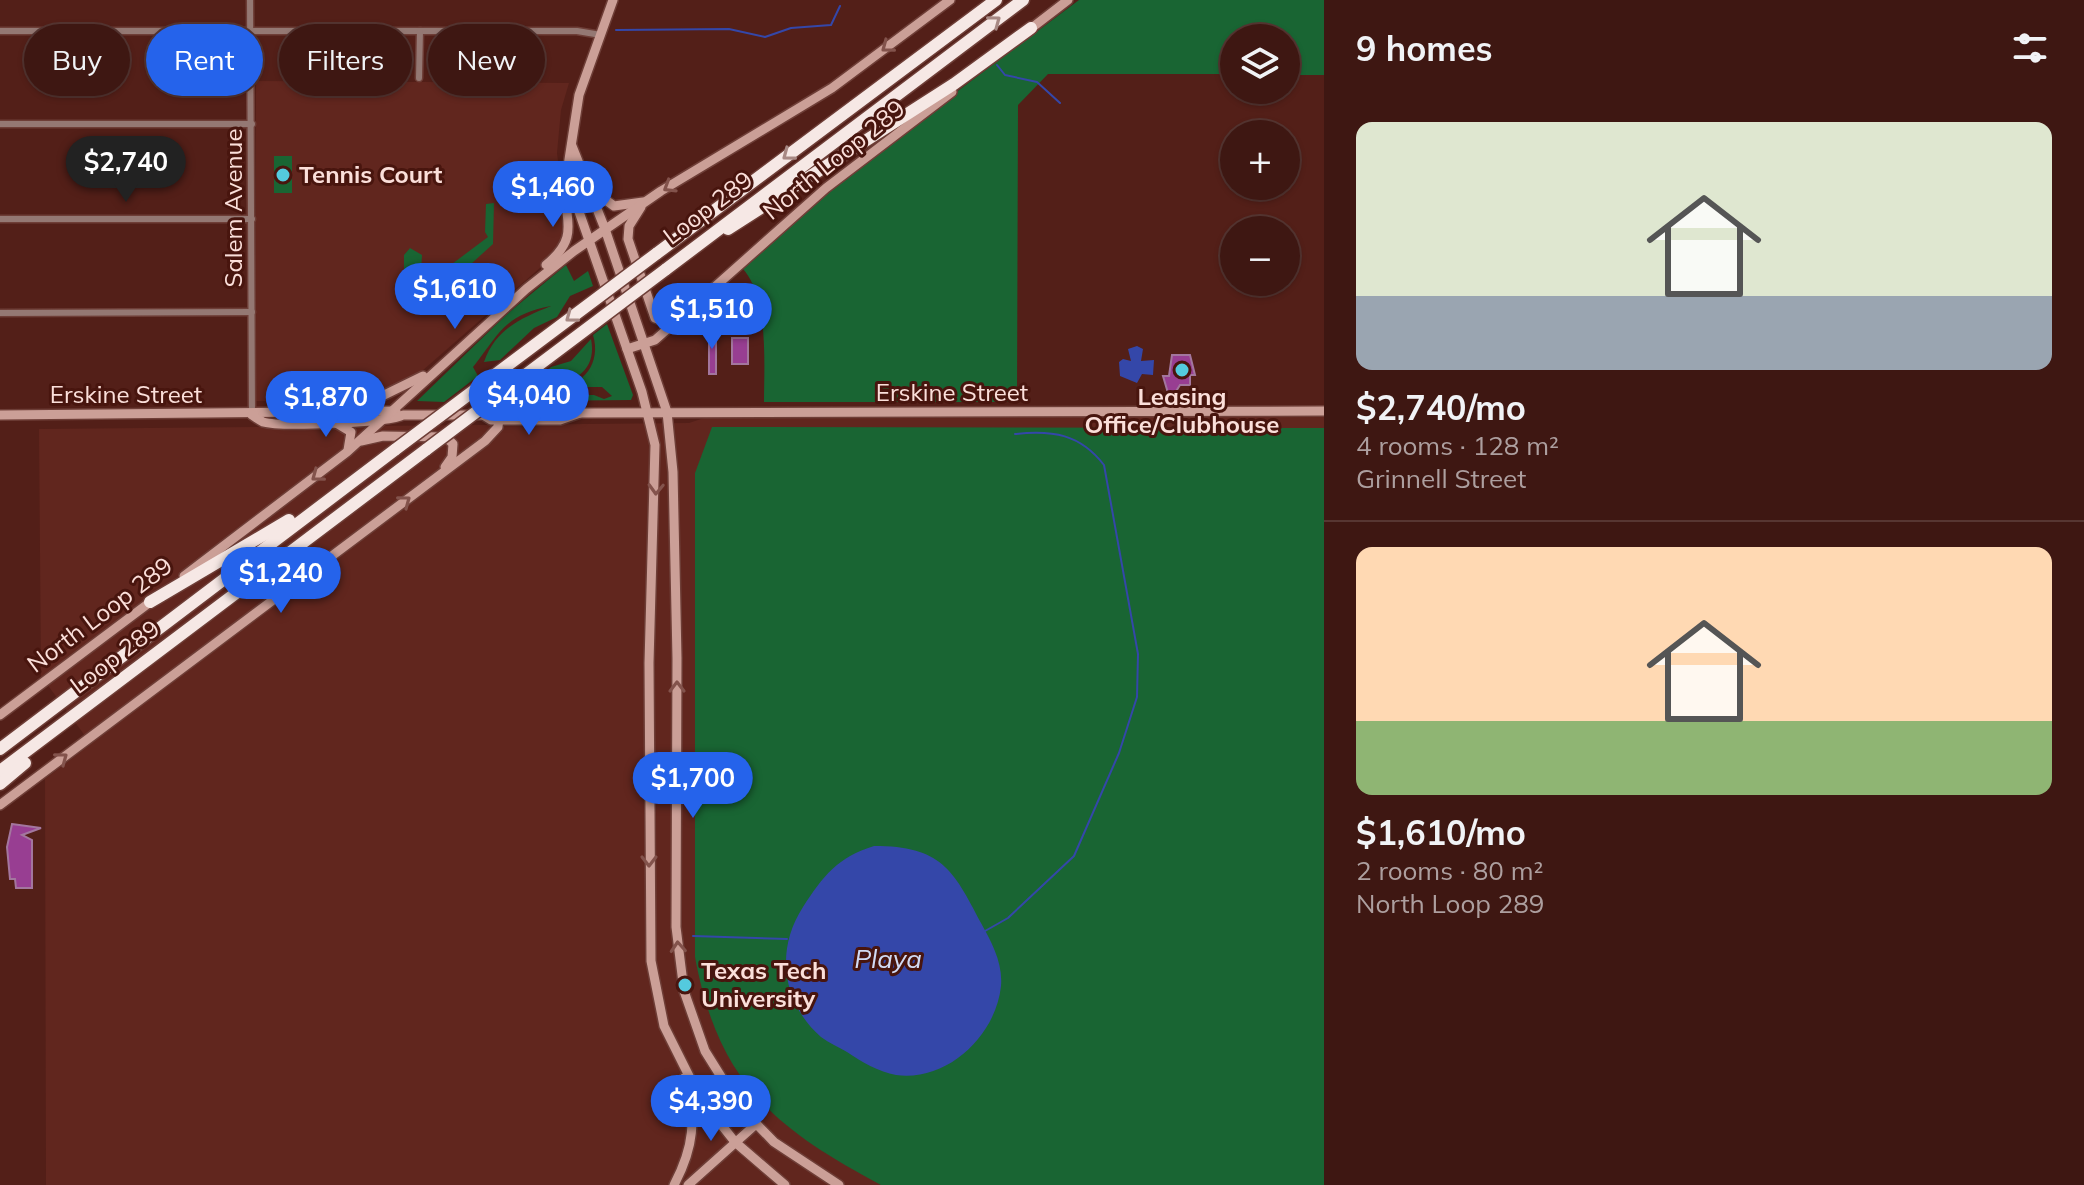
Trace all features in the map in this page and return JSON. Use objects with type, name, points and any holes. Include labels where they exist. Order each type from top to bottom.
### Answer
[{"type":"highway","points":[[850,108],[868,90],[983,0]]},
{"type":"highway","name":"Loop 289","points":[[0,749],[330,496],[996,0]]},
{"type":"highway","name":"Loop 289","points":[[0,771],[1023,0]]},
{"type":"highway","points":[[665,270],[954,84],[1031,28]]},
{"type":"highway","points":[[150,602],[330,496]]},
{"type":"highway","points":[[0,784],[114,695],[126,676]]},
{"type":"main road","points":[[526,289],[568,242],[570,227],[564,187],[579,95],[613,0]]},
{"type":"main road","name":"North Loop 289","points":[[0,715],[347,452],[526,289],[589,240],[646,201],[832,88],[950,0]]},
{"type":"main road","name":"North Loop 289","points":[[627,349],[655,340],[826,188],[1068,0]]},
{"type":"main road","points":[[572,146],[605,229],[667,412],[674,487],[679,962],[692,1021],[722,1083],[755,1125],[800,1162],[839,1185]]},
{"type":"main road","points":[[568,166],[589,240],[648,412],[656,473],[649,663],[649,926],[656,994],[690,1098],[694,1128],[689,1155],[674,1185]]},
{"type":"main road","points":[[588,186],[614,206],[646,201]]},
{"type":"main road","points":[[646,201],[629,226],[628,239],[655,318],[668,323],[678,320]]},
{"type":"main road","points":[[302,411],[378,398],[443,364]]},
{"type":"main road","name":"Erskine Street","points":[[252,415],[264,422],[332,422],[382,421],[403,415],[561,409],[580,413],[1324,411]]},
{"type":"main road","name":"Erskine Street","points":[[0,415],[252,415],[265,411],[393,410],[403,415]]},
{"type":"main road","name":"Erskine Street","points":[[487,412],[499,420],[560,420],[580,413]]},
{"type":"main road","points":[[0,805],[485,441],[497,429],[499,420]]},
{"type":"main road","points":[[332,422],[351,432],[347,452]]},
{"type":"main road","points":[[359,442],[383,436],[446,437],[453,444],[452,457],[435,479]]},
{"type":"main road","points":[[678,1060],[700,1098],[735,1142],[785,1185]]},
{"type":"main road","points":[[688,1185],[755,1125]]},
{"type":"street","name":"Salem Avenue","points":[[250,0],[252,24]]},
{"type":"street","points":[[0,31],[146,31]]},
{"type":"street","points":[[263,31],[577,31],[601,35]]},
{"type":"street","points":[[419,78],[420,31]]},
{"type":"street","name":"Salem Avenue","points":[[252,96],[252,415]]},
{"type":"street","points":[[0,124],[252,124]]},
{"type":"street","points":[[0,219],[252,219]]},
{"type":"street","points":[[0,313],[252,312]]},
{"type":"shaded area","points":[[263,81],[279,81],[279,96],[412,96],[412,82],[428,82],[428,96],[545,96],[545,83],[569,83],[561,110],[557,153],[567,229],[557,253],[422,371],[394,389],[347,401],[256,401],[256,96],[263,96]]},
{"type":"shaded area","name":"Texas Tech University","points":[[1324,417],[1324,1185],[46,1185],[45,779],[91,744],[41,676],[39,429],[689,423],[704,418]]},
{"type":"green space","points":[[1079,0],[1324,0],[1324,75],[1300,75],[1300,24],[1220,24],[1220,74],[1048,74],[1018,105],[1017,402],[764,402],[761,314],[751,282],[743,269],[858,166]]},
{"type":"green space","name":"Tennis Court","points":[[274,156],[292,156],[292,193],[274,193]]},
{"type":"green space","points":[[494,203],[493,244],[449,284],[430,287],[430,266],[440,266],[444,270],[488,237],[485,232],[486,204]]},
{"type":"green space","points":[[410,248],[422,255],[420,287],[404,284],[404,255]]},
{"type":"green space","points":[[566,265],[574,281],[588,271],[593,286],[570,296],[557,317],[534,328],[500,360],[484,362],[495,341],[511,326],[551,306],[512,321],[496,336],[473,367],[478,376],[444,402],[417,401],[506,315]]},
{"type":"green space","points":[[607,324],[633,395],[631,400],[530,401],[534,395],[594,395],[604,399],[612,396],[602,387],[535,387],[522,392],[525,401],[509,401],[538,380],[562,386],[582,378],[594,360],[593,335]]},
{"type":"green space","points":[[591,339],[590,361],[579,375],[561,381],[540,377],[551,367],[571,361]]},
{"type":"green space","points":[[712,427],[1324,428],[1324,1185],[881,1185],[810,1143],[781,1121],[756,1096],[736,1069],[719,1037],[705,1000],[695,957],[695,473]]},
{"type":"water","points":[[1137,346],[1143,349],[1141,361],[1154,360],[1153,375],[1142,374],[1137,383],[1120,376],[1119,362],[1123,359],[1131,361],[1128,349]]},
{"type":"water","name":"Playa","points":[[874,846],[915,850],[942,864],[962,888],[998,961],[1001,986],[990,1022],[966,1052],[934,1071],[896,1075],[865,1063],[821,1037],[798,1008],[791,992],[786,958],[794,924],[803,907],[825,877],[841,862]]},
{"type":"building","points":[[709,328],[716,328],[716,374],[709,374]]},
{"type":"building","points":[[732,338],[748,338],[748,364],[732,364]]},
{"type":"building","name":"Leasing Office/Clubhouse","points":[[1172,355],[1190,355],[1195,375],[1190,375],[1190,385],[1180,385],[1175,393],[1168,393],[1163,376],[1169,376]]},
{"type":"building","points":[[12,824],[41,828],[22,835],[32,840],[32,888],[16,888],[15,879],[10,879],[7,847]]},
{"type":"waterway","points":[[616,30],[729,29],[765,37],[791,28],[831,25],[840,6]]},
{"type":"waterway","points":[[997,65],[1005,75],[1037,82],[1060,103]]},
{"type":"waterway","points":[[985,931],[1008,918],[1074,856],[1119,753],[1137,697],[1138,654],[1104,465],[1085,447],[1065,436],[1015,434]]},
{"type":"waterway","points":[[693,936],[787,939]]},
{"type":"place","name":"Tennis Court","points":[[283,175]]},
{"type":"place","name":"Leasing Office/Clubhouse","points":[[1182,370]]},
{"type":"place","name":"Texas Tech University","points":[[685,985]]}]
